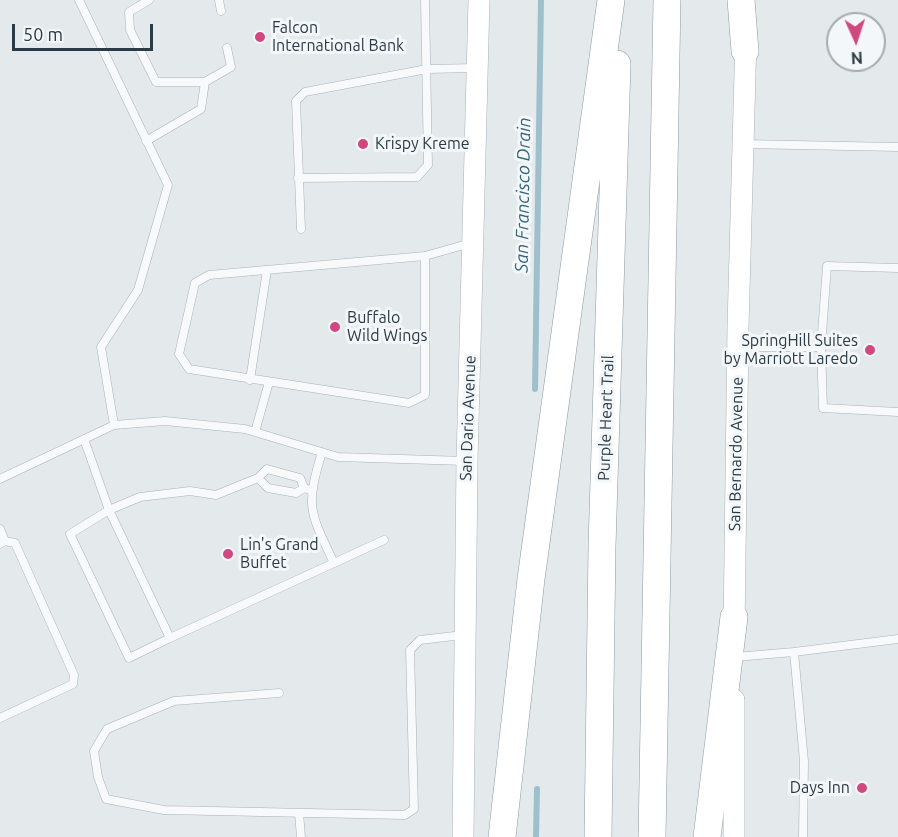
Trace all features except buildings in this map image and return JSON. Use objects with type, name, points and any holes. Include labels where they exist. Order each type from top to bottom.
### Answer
[{"type":"highway","points":[[502,837],[531,579],[611,0]]},
{"type":"highway","name":"Purple Heart Trail","points":[[598,837],[602,534],[619,0]]},
{"type":"highway","points":[[652,837],[667,0]]},
{"type":"highway","points":[[741,0],[745,51]]},
{"type":"highway","points":[[707,837],[734,617]]},
{"type":"main road","name":"San Dario Avenue","points":[[463,837],[467,461],[479,0]]},
{"type":"main road","name":"San Bernardo Avenue","points":[[734,837],[738,346],[747,0]]},
{"type":"lane","points":[[79,0],[168,185],[138,290],[101,347],[114,425]]},
{"type":"lane","points":[[149,0],[129,12],[130,30],[156,82],[205,82],[231,67],[227,48]]},
{"type":"lane","points":[[219,0],[221,11]]},
{"type":"lane","points":[[298,178],[417,177],[428,165],[425,0]]},
{"type":"lane","points":[[301,229],[296,101],[305,92],[427,69],[477,68]]},
{"type":"lane","points":[[146,141],[201,109],[205,82]]},
{"type":"lane","points":[[742,144],[898,147]]},
{"type":"lane","points":[[425,256],[425,395],[409,403],[189,369],[179,354],[195,283],[209,275],[425,256],[473,243]]},
{"type":"lane","points":[[898,268],[827,266],[821,348],[823,408],[898,412]]},
{"type":"lane","points":[[250,380],[267,270]]},
{"type":"lane","points":[[738,346],[821,348]]},
{"type":"lane","points":[[255,432],[269,382]]},
{"type":"lane","points":[[0,479],[114,425],[165,420],[255,432],[338,457],[467,461]]},
{"type":"lane","points":[[84,439],[109,510],[170,638]]},
{"type":"lane","points":[[258,478],[268,488],[296,494],[307,489],[322,452]]},
{"type":"lane","points":[[334,563],[312,516],[307,489],[300,478],[267,470],[258,478],[216,495],[190,491],[140,497],[109,510],[70,534],[129,658],[384,540]]},
{"type":"lane","points":[[0,529],[3,543],[15,543],[74,675],[73,684],[0,718]]},
{"type":"lane","points":[[279,693],[174,702],[107,729],[94,751],[98,777],[106,799],[165,810],[405,815],[414,809],[410,650],[420,640],[465,635]]},
{"type":"lane","points":[[734,657],[898,639]]},
{"type":"lane","points":[[794,652],[804,761],[803,837]]},
{"type":"lane","points":[[299,813],[301,837]]},
{"type":"waterway","name":"San Francisco Drain","points":[[535,389],[541,0]]},
{"type":"waterway","name":"San Francisco Drain","points":[[536,837],[537,789]]},
{"type":"place","name":"Falcon International Bank","points":[[260,37]]},
{"type":"place","name":"Krispy Kreme","points":[[363,144]]},
{"type":"place","name":"Buffalo Wild Wings","points":[[335,327]]},
{"type":"place","name":"SpringHill Suites by Marriott Laredo","points":[[870,350]]},
{"type":"place","name":"Lin's Grand Buffet","points":[[228,554]]},
{"type":"place","name":"Days Inn","points":[[862,788]]}]
